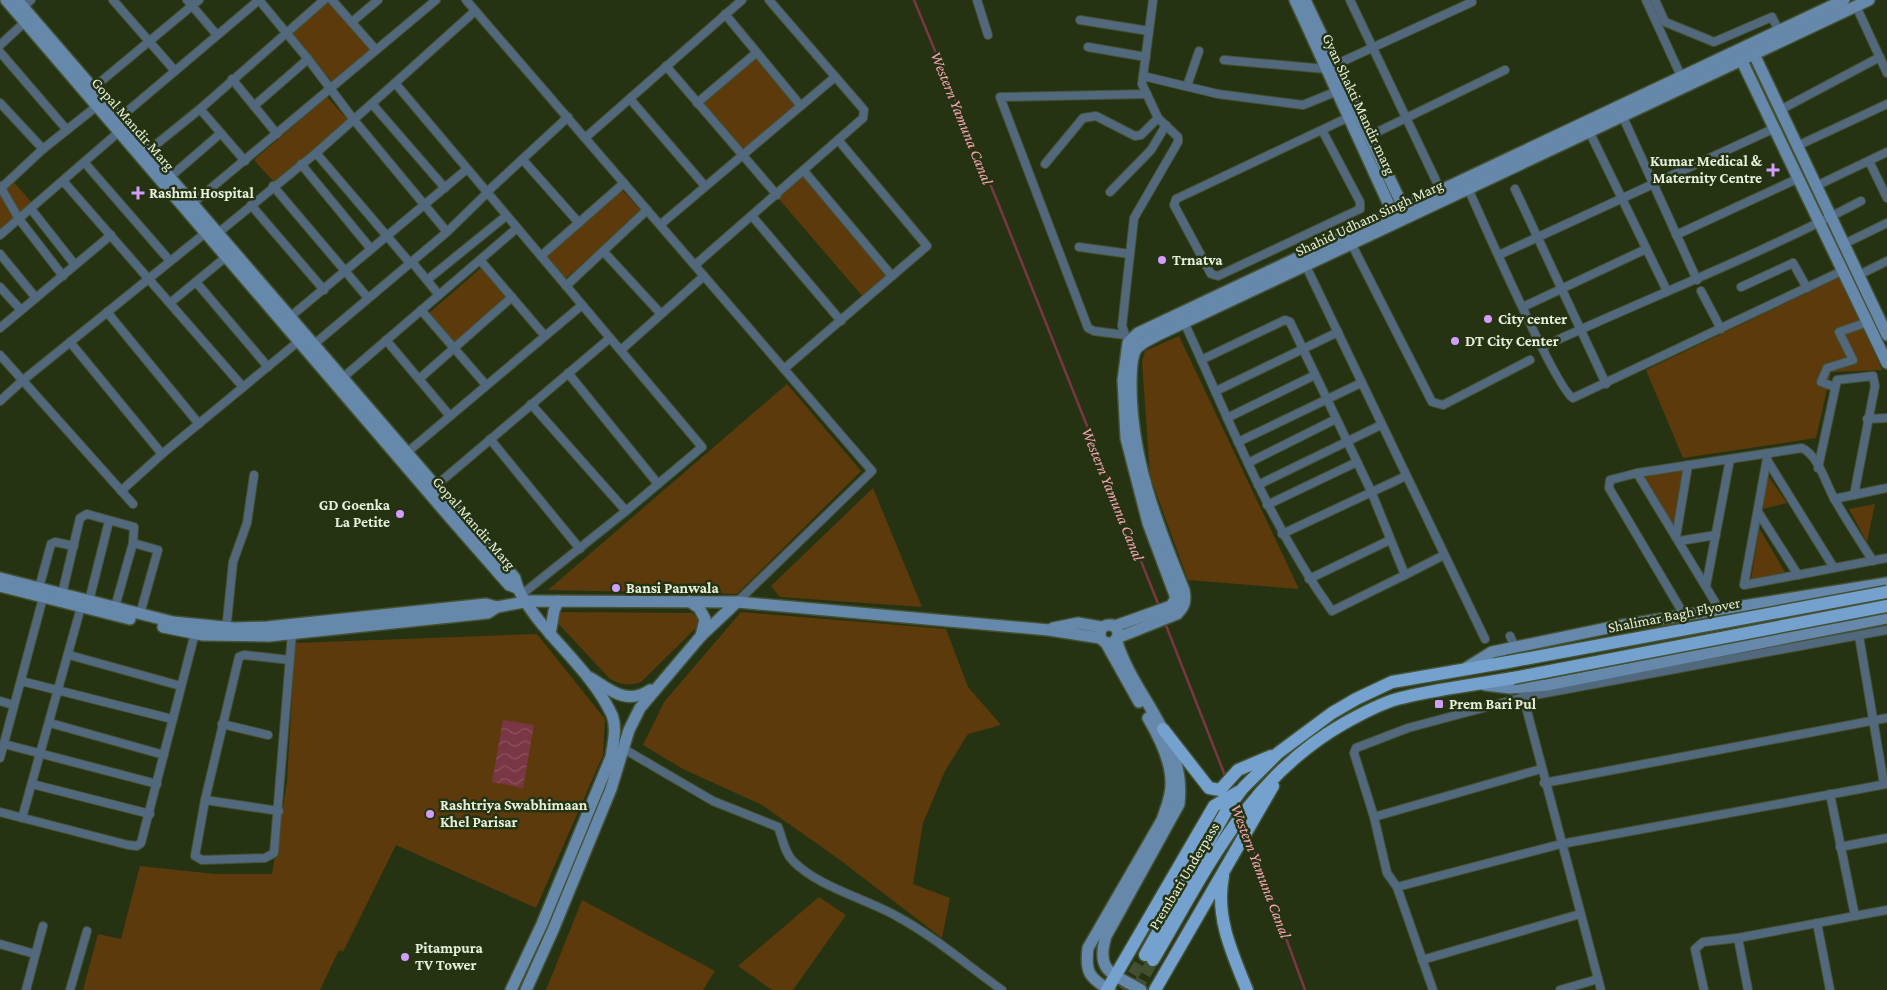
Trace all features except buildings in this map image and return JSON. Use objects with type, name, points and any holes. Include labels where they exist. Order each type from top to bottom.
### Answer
[{"type":"main road","name":"Shalimar Bagh Flyover","points":[[1278,753],[1332,713],[1392,682],[1887,592]]},
{"type":"main road","name":"Shalimar Bagh Flyover","points":[[1253,807],[1286,765],[1323,736],[1356,716],[1396,699],[1476,684],[1519,687],[1887,606]]},
{"type":"main road","points":[[1163,729],[1209,788],[1224,799]]},
{"type":"main road","points":[[1108,990],[1214,806],[1224,799],[1238,770],[1278,753]]},
{"type":"main road","name":"Prembari Underpass","points":[[1253,807],[1233,825],[1149,957],[1224,799],[1243,788],[1278,753]]},
{"type":"main road","points":[[1155,990],[1242,837],[1253,807]]},
{"type":"main road","points":[[1226,864],[1220,895],[1220,909],[1233,957],[1247,990]]},
{"type":"street","name":"Gopal Mandir Marg","points":[[6,0],[97,106],[148,151],[212,231],[226,257],[338,381],[431,489],[509,585],[522,595],[550,634],[582,671]]},
{"type":"street","points":[[113,0],[175,71]]},
{"type":"street","points":[[93,88],[149,41],[190,3],[199,0]]},
{"type":"street","points":[[148,151],[200,109],[324,0]]},
{"type":"street","points":[[332,0],[376,50]]},
{"type":"street","points":[[352,22],[378,0]]},
{"type":"street","points":[[192,204],[245,162],[436,0]]},
{"type":"street","points":[[466,0],[872,471],[701,636],[640,708],[629,730],[611,789],[581,844],[511,990]]},
{"type":"street","points":[[584,138],[742,0]]},
{"type":"street","points":[[694,265],[839,141],[863,118],[864,110],[769,0]]},
{"type":"street","points":[[977,0],[988,35]]},
{"type":"street","points":[[1109,635],[1115,626],[1151,619],[1185,605],[1184,590],[1156,520],[1133,432],[1129,344],[1122,326],[1134,218],[1178,142],[1177,134],[1158,118],[1142,84],[1153,0]]},
{"type":"street","name":"Gyan Shakti Mandir marg","points":[[1295,0],[1342,90],[1369,136],[1400,214]]},
{"type":"street","points":[[1350,0],[1440,189]]},
{"type":"street","points":[[1646,0],[1682,76]]},
{"type":"street","points":[[1655,0],[1665,22],[1714,42],[1772,17],[1778,31]]},
{"type":"street","name":"Shahid Udham Singh Marg","points":[[1751,49],[1778,31],[1830,3],[1844,0]]},
{"type":"street","name":"Shahid Udham Singh Marg","points":[[1739,55],[1682,76],[1466,183],[1400,214],[1304,260],[1160,334],[1139,347],[1129,344],[1138,333],[1304,260],[1351,243],[1400,214],[1440,189],[1466,183],[1590,131],[1751,49],[1869,0]]},
{"type":"street","points":[[0,235],[84,162],[175,71],[256,1],[308,59],[354,120],[447,232]]},
{"type":"street","name":"Gyan Shakti Mandir marg","points":[[1309,1],[1331,67]]},
{"type":"street","name":"Gopal Mandir Marg","points":[[24,2],[93,88],[119,125],[290,317],[306,346]]},
{"type":"street","points":[[1224,60],[1331,67],[1472,2]]},
{"type":"street","points":[[190,3],[217,35]]},
{"type":"street","points":[[1856,6],[1887,73]]},
{"type":"street","points":[[0,401],[149,278],[212,231],[251,205],[316,153],[475,11]]},
{"type":"street","points":[[725,14],[801,106]]},
{"type":"street","points":[[1080,20],[1149,31]]},
{"type":"street","points":[[0,46],[25,22]]},
{"type":"street","points":[[1088,47],[1146,58]]},
{"type":"street","points":[[1751,49],[1816,186],[1844,270],[1887,363]]},
{"type":"street","points":[[1187,86],[1199,51]]},
{"type":"street","points":[[0,52],[67,130]]},
{"type":"street","points":[[697,103],[756,53]]},
{"type":"street","points":[[1739,55],[1799,178],[1844,244],[1887,335]]},
{"type":"street","points":[[1780,110],[1880,57]]},
{"type":"street","points":[[254,106],[308,59]]},
{"type":"street","points":[[666,66],[776,195]]},
{"type":"street","points":[[1369,136],[1505,70]]},
{"type":"street","points":[[1143,76],[1218,94],[1303,105],[1342,90]]},
{"type":"street","points":[[660,225],[835,77]]},
{"type":"street","points":[[232,79],[277,134]]},
{"type":"street","points":[[279,630],[292,633],[488,613],[522,595],[702,447],[395,83]]},
{"type":"street","name":"Gyan Shakti Mandir marg","points":[[1342,90],[1349,117],[1400,214]]},
{"type":"street","points":[[1129,344],[1094,332],[1088,328],[1000,98],[1146,94]]},
{"type":"street","points":[[630,99],[705,186]]},
{"type":"street","points":[[0,103],[43,149]]},
{"type":"street","points":[[373,104],[445,188]]},
{"type":"street","points":[[1798,146],[1887,104]]},
{"type":"street","points":[[63,276],[19,219],[1,188],[43,149],[97,106]]},
{"type":"street","points":[[200,109],[245,162]]},
{"type":"street","points":[[1622,115],[1697,280]]},
{"type":"street","points":[[1045,164],[1083,118],[1096,116],[1136,136],[1141,135],[1158,118]]},
{"type":"street","points":[[121,491],[162,454],[268,367],[306,346],[411,263],[447,232],[568,117]]},
{"type":"street","points":[[1322,130],[1360,202],[1360,209],[1218,276],[1211,274],[1174,205],[1176,199],[1349,117]]},
{"type":"street","points":[[1110,192],[1151,150],[1166,126]]},
{"type":"street","points":[[1499,255],[1775,128]]},
{"type":"street","points":[[1590,131],[1667,291]]},
{"type":"street","points":[[170,177],[221,133]]},
{"type":"street","points":[[784,369],[927,246],[839,141]]},
{"type":"street","points":[[1816,186],[1887,152]]},
{"type":"street","points":[[316,153],[439,295]]},
{"type":"street","points":[[523,160],[579,223]]},
{"type":"street","points":[[1869,161],[1886,192]]},
{"type":"street","points":[[84,162],[170,262]]},
{"type":"street","points":[[301,164],[371,249]]},
{"type":"street","points":[[290,317],[467,169]]},
{"type":"street","points":[[804,171],[892,276]]},
{"type":"street","points":[[1676,235],[1799,178]]},
{"type":"street","points":[[63,181],[243,387]]},
{"type":"street","points":[[541,256],[624,183]]},
{"type":"street","points":[[1466,183],[1542,347],[1566,394],[1570,397],[1577,398],[1844,270]]},
{"type":"street","points":[[273,186],[368,298]]},
{"type":"street","points":[[1515,189],[1606,384]]},
{"type":"street","points":[[1542,347],[1667,291],[1697,280],[1861,202]]},
{"type":"street","points":[[251,205],[324,290]]},
{"type":"street","points":[[31,209],[75,266]]},
{"type":"street","points":[[566,286],[647,210]]},
{"type":"street","points":[[427,280],[506,216]]},
{"type":"street","points":[[752,216],[841,321]]},
{"type":"street","points":[[1844,244],[1887,223]]},
{"type":"street","points":[[338,381],[517,228]]},
{"type":"street","points":[[0,328],[111,235]]},
{"type":"street","points":[[1351,243],[1432,402],[1444,405],[1530,360]]},
{"type":"street","points":[[1079,247],[1130,254]]},
{"type":"street","points":[[1523,306],[1646,249]]},
{"type":"street","points":[[603,251],[661,314]]},
{"type":"street","points":[[0,254],[36,298]]},
{"type":"street","points":[[170,303],[226,257]]},
{"type":"street","points":[[480,260],[545,336]]},
{"type":"street","points":[[1304,260],[1381,425],[1485,639]]},
{"type":"street","points":[[1859,275],[1887,261]]},
{"type":"street","points":[[1741,288],[1793,263],[1807,288]]},
{"type":"street","points":[[620,350],[704,276]]},
{"type":"street","points":[[196,282],[268,367]]},
{"type":"street","points":[[0,287],[21,310]]},
{"type":"street","points":[[1701,292],[1721,329]]},
{"type":"street","points":[[419,379],[453,347],[512,297]]},
{"type":"street","points":[[402,456],[582,305]]},
{"type":"street","points":[[421,310],[486,385]]},
{"type":"street","points":[[107,312],[199,424]]},
{"type":"street","points":[[1201,360],[1285,320],[1290,322],[1371,492],[1405,575]]},
{"type":"street","points":[[1184,322],[1267,505],[1309,579],[1332,611],[1444,555]]},
{"type":"street","points":[[1835,387],[1821,382],[1826,368],[1853,360],[1839,332],[1868,322]]},
{"type":"street","points":[[1216,391],[1338,332]]},
{"type":"street","points":[[431,489],[610,338]]},
{"type":"street","points":[[386,340],[450,416]]},
{"type":"street","points":[[70,342],[162,454]]},
{"type":"street","points":[[0,355],[133,504]]},
{"type":"street","points":[[568,373],[658,484]]},
{"type":"street","points":[[1227,418],[1315,375]]},
{"type":"street","points":[[1818,468],[1837,380],[1841,378],[1873,376],[1875,386],[1867,419],[1854,495]]},
{"type":"street","points":[[1238,442],[1361,383]]},
{"type":"street","points":[[532,404],[626,511]]},
{"type":"street","points":[[1867,419],[1887,418]]},
{"type":"street","points":[[1248,463],[1336,419]]},
{"type":"street","points":[[1258,485],[1381,425]]},
{"type":"street","points":[[490,439],[580,548]]},
{"type":"street","points":[[1680,608],[1609,488],[1610,480],[1637,473],[1730,459],[1768,456],[1802,448],[1806,450],[1818,468],[1834,499],[1873,560]]},
{"type":"street","points":[[1768,456],[1744,585],[1887,558]]},
{"type":"street","points":[[1768,456],[1834,568]]},
{"type":"street","points":[[1706,586],[1730,459]]},
{"type":"street","points":[[1267,505],[1357,462]]},
{"type":"street","points":[[1677,539],[1688,465]]},
{"type":"street","points":[[1637,473],[1715,602]]},
{"type":"street","points":[[226,632],[233,562],[247,523],[254,475]]},
{"type":"street","points":[[1282,534],[1406,476]]},
{"type":"street","points":[[1834,499],[1887,488]]},
{"type":"street","points":[[1758,512],[1798,575]]},
{"type":"street","points":[[62,594],[82,515],[87,514],[134,527],[133,543],[115,608]]},
{"type":"street","points":[[22,818],[68,654],[85,604],[109,520]]},
{"type":"street","points":[[1677,539],[1716,535]]},
{"type":"street","points":[[1309,579],[1390,540]]},
{"type":"street","points":[[0,758],[21,681],[51,544],[55,542],[74,546]]},
{"type":"street","points":[[133,543],[158,550],[140,614]]},
{"type":"street","points":[[0,578],[85,604],[195,634],[279,630],[486,604],[497,607]]},
{"type":"street","points":[[1466,668],[1492,652],[1626,624],[1887,583]]},
{"type":"street","points":[[0,586],[62,594],[85,604],[115,608],[226,632]]},
{"type":"street","points":[[522,595],[558,601],[738,602],[1109,635]]},
{"type":"street","points":[[550,634],[554,611],[558,601]]},
{"type":"street","points":[[689,601],[699,608],[704,619],[701,636]]},
{"type":"street","points":[[1519,687],[1547,685],[1887,618]]},
{"type":"street","points":[[1433,990],[1397,887],[1387,873],[1374,817],[1355,758],[1356,748],[1519,687],[1859,636],[1887,630]]},
{"type":"street","points":[[290,660],[244,655],[239,657],[205,800],[195,854],[202,860],[270,858],[274,853],[279,811],[292,633]]},
{"type":"street","points":[[0,812],[137,846],[143,840],[195,634]]},
{"type":"street","points":[[1109,635],[1163,729],[1178,770],[1181,785],[1179,804],[1106,936],[1102,951],[1103,965],[1141,990]]},
{"type":"street","points":[[1108,990],[1090,975],[1086,965],[1088,948],[1162,820],[1169,799],[1171,781],[1155,730],[1109,635]]},
{"type":"street","points":[[1510,636],[1515,647]]},
{"type":"street","points":[[1397,887],[1561,844],[1886,784],[1859,636]]},
{"type":"street","points":[[68,654],[181,686]]},
{"type":"street","points":[[582,671],[611,691],[624,696],[639,697],[662,683]]},
{"type":"street","points":[[526,990],[554,930],[611,756],[615,736],[612,716],[582,671]]},
{"type":"street","points":[[21,681],[172,719]]},
{"type":"street","points":[[1519,687],[1601,990]]},
{"type":"street","points":[[0,701],[14,705]]},
{"type":"street","points":[[1544,783],[1887,718]]},
{"type":"street","points":[[50,723],[164,755]]},
{"type":"street","points":[[222,724],[268,735]]},
{"type":"street","points":[[4,744],[157,784]]},
{"type":"street","points":[[624,749],[713,801],[778,827],[786,852],[794,862],[833,886],[873,903],[901,918],[1002,990]]},
{"type":"street","points":[[1374,817],[1541,769]]},
{"type":"street","points":[[32,784],[150,814]]},
{"type":"street","points":[[1830,794],[1855,916]]},
{"type":"street","points":[[205,800],[279,811]]},
{"type":"street","points":[[1840,847],[1887,838]]},
{"type":"street","points":[[1704,990],[1695,949],[1703,942],[1738,938],[1887,910]]},
{"type":"street","points":[[1422,960],[1580,914]]},
{"type":"street","points":[[1817,923],[1830,990]]},
{"type":"street","points":[[26,990],[42,926]]},
{"type":"street","points":[[70,990],[86,931]]},
{"type":"street","points":[[1738,938],[1748,990]]},
{"type":"street","points":[[0,944],[35,954]]},
{"type":"street","points":[[1560,990],[1598,979]]},
{"type":"shaded area","points":[[329,0],[372,50],[333,83],[291,33]]},
{"type":"shaded area","points":[[756,58],[796,105],[743,150],[703,103]]},
{"type":"shaded area","points":[[327,97],[348,120],[275,183],[254,160]]},
{"type":"shaded area","points":[[804,176],[889,276],[864,298],[778,198]]},
{"type":"shaded area","points":[[12,180],[33,204],[0,232],[0,190]]},
{"type":"shaded area","points":[[622,190],[642,212],[565,279],[545,257]]},
{"type":"shaded area","points":[[482,267],[507,296],[454,342],[428,314]]},
{"type":"shaded area","points":[[1840,277],[1882,370],[1831,372],[1816,438],[1683,458],[1646,370]]},
{"type":"shaded area","points":[[1179,336],[1299,589],[1188,580],[1150,476],[1142,362],[1145,351]]},
{"type":"shaded area","points":[[787,384],[861,471],[737,594],[548,590]]},
{"type":"shaded area","points":[[1684,470],[1673,527],[1644,476]]},
{"type":"shaded area","points":[[1768,476],[1787,503],[1762,509]]},
{"type":"shaded area","points":[[873,488],[922,607],[780,597],[771,586]]},
{"type":"shaded area","points":[[1875,504],[1867,542],[1849,509]]},
{"type":"shaded area","points":[[1759,528],[1785,572],[1751,580]]},
{"type":"shaded area","points":[[741,612],[946,629],[968,687],[1001,725],[968,734],[945,771],[923,823],[913,884],[950,898],[942,938],[836,857],[762,805],[683,769],[643,745],[664,702]]},
{"type":"shaded area","points":[[555,613],[693,613],[699,621],[697,627],[641,682],[625,684],[610,679],[554,619]]},
{"type":"shaded area","name":"Rashtriya Swabhimaan Khel Parisar","points":[[537,634],[605,719],[603,755],[536,908],[396,845],[343,952],[339,950],[320,990],[83,990],[98,934],[121,939],[140,866],[215,874],[272,874],[287,782],[295,643]]},
{"type":"shaded area","points":[[819,897],[846,915],[793,990],[772,990],[738,966]]},
{"type":"shaded area","points":[[582,900],[715,971],[703,990],[546,990]]},
{"type":"water","points":[[503,720],[534,725],[523,788],[492,782]]},
{"type":"waterway","name":"Western Yamuna Canal","points":[[914,0],[998,203],[1159,606]]},
{"type":"waterway","name":"Western Yamuna Canal","points":[[1165,623],[1226,778]]},
{"type":"waterway","name":"Western Yamuna Canal","points":[[1249,837],[1305,990]]},
{"type":"tunnel","points":[[1124,990],[1145,955]]},
{"type":"tunnel","points":[[1136,990],[1153,960]]},
{"type":"place","name":"Kumar Medical & Maternity Centre","points":[[1773,170]]},
{"type":"place","name":"Rashmi Hospital","points":[[138,193]]},
{"type":"place","name":"Trnatva","points":[[1162,260]]},
{"type":"place","name":"City center","points":[[1488,319]]},
{"type":"place","name":"DT City Center","points":[[1455,341]]},
{"type":"place","name":"GD Goenka La Petite","points":[[400,514]]},
{"type":"place","name":"Bansi Panwala","points":[[616,588]]},
{"type":"place","name":"Prem Bari Pul","points":[[1439,704]]},
{"type":"place","name":"Rashtriya Swabhimaan Khel Parisar","points":[[430,814]]},
{"type":"place","name":"Pitampura TV Tower","points":[[405,957]]}]
